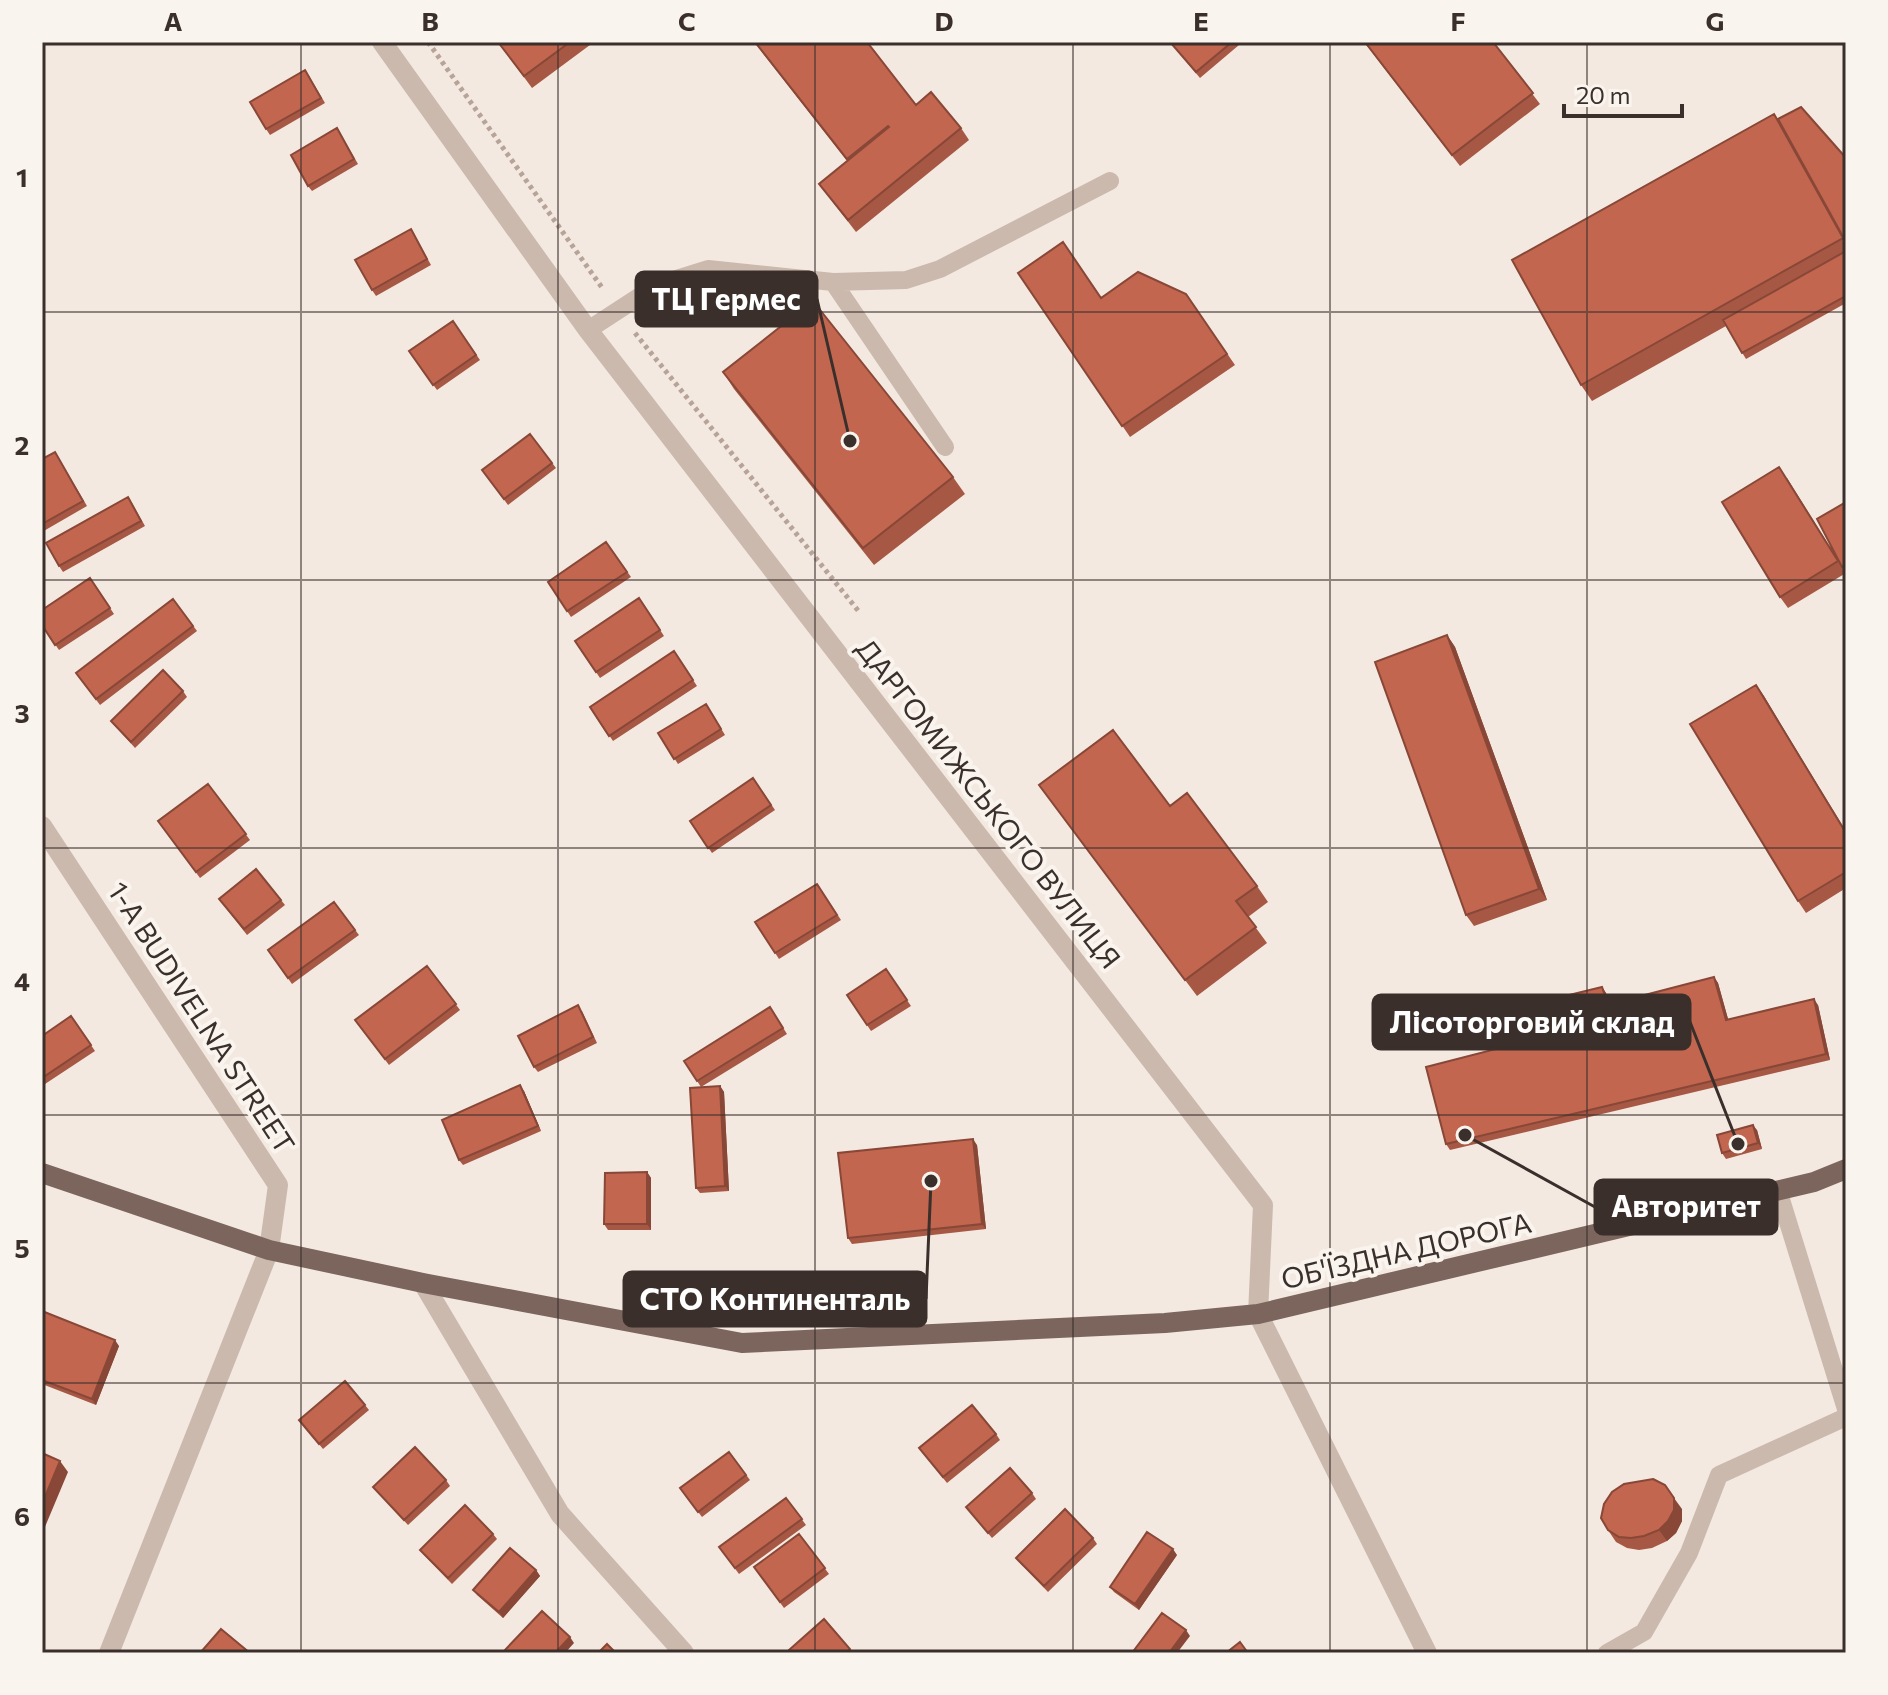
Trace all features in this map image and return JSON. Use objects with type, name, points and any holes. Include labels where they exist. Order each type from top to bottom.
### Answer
[{"type":"main road","name":"ОБ'ЇЗДНА ДОРОГА","points":[[42,1173],[269,1250],[423,1283],[742,1343],[1165,1323],[1258,1314],[1814,1182],[1846,1169]]},
{"type":"street","name":"ДАРГОМИЖСЬКОГО ВУЛИЦЯ","points":[[382,42],[588,330],[1263,1205],[1258,1314],[1427,1653]]},
{"type":"street","name":"1-A BUDIVELNA STREET","points":[[42,826],[278,1185],[269,1250],[109,1653]]},
{"type":"street","points":[[423,1283],[560,1514],[684,1653]]},
{"type":"lane","points":[[588,330],[657,285],[708,269],[833,282],[906,280],[940,269],[1110,181]]},
{"type":"lane","points":[[833,282],[945,447]]},
{"type":"lane","points":[[1778,1190],[1846,1409]]},
{"type":"lane","points":[[1607,1653],[1644,1632],[1689,1553],[1719,1475],[1846,1417]]},
{"type":"building","points":[[498,42],[570,42],[524,76]]},
{"type":"building","points":[[755,42],[867,42],[916,105],[931,92],[961,128],[848,220],[819,184],[889,127],[847,159]]},
{"type":"building","points":[[1170,42],[1232,42],[1196,72]]},
{"type":"building","points":[[1365,42],[1493,42],[1533,93],[1452,155]]},
{"type":"building","points":[[305,70],[321,98],[266,129],[250,102]]},
{"type":"building","points":[[1801,107],[1846,158],[1846,242],[1778,119]]},
{"type":"building","points":[[1774,114],[1843,238],[1581,385],[1512,260]]},
{"type":"building","points":[[337,128],[354,159],[308,186],[291,155]]},
{"type":"building","points":[[411,229],[427,259],[372,290],[355,260]]},
{"type":"building","points":[[1063,242],[1101,298],[1138,272],[1186,294],[1227,354],[1122,426],[1018,273]]},
{"type":"building","points":[[1846,251],[1846,296],[1742,353],[1723,320]]},
{"type":"building","points":[[813,301],[953,477],[863,548],[723,372]]},
{"type":"building","points":[[453,321],[476,355],[433,385],[409,351]]},
{"type":"building","points":[[530,434],[552,463],[504,499],[482,470]]},
{"type":"building","points":[[55,452],[83,501],[42,524],[42,459]]},
{"type":"building","points":[[1779,467],[1838,561],[1780,597],[1722,502]]},
{"type":"building","points":[[128,497],[141,521],[59,566],[46,543]]},
{"type":"building","points":[[1846,502],[1846,565],[1842,567],[1817,519]]},
{"type":"building","points":[[606,542],[627,572],[567,611],[548,582]]},
{"type":"building","points":[[90,578],[110,608],[55,645],[42,625],[42,610]]},
{"type":"building","points":[[639,598],[660,630],[596,672],[575,641]]},
{"type":"building","points":[[173,599],[193,626],[96,699],[76,673]]},
{"type":"building","points":[[1447,635],[1539,889],[1466,915],[1375,662]]},
{"type":"building","points":[[674,651],[693,680],[609,736],[590,707]]},
{"type":"building","points":[[163,670],[183,691],[131,742],[111,721]]},
{"type":"building","points":[[1756,685],[1846,833],[1846,872],[1798,901],[1690,724]]},
{"type":"building","points":[[706,704],[721,729],[674,759],[658,733]]},
{"type":"building","points":[[1113,730],[1170,806],[1187,793],[1257,886],[1236,901],[1256,927],[1185,980],[1039,785]]},
{"type":"building","points":[[753,778],[771,805],[708,848],[690,821]]},
{"type":"building","points":[[208,784],[246,834],[196,872],[158,821]]},
{"type":"building","points":[[256,869],[281,900],[244,929],[219,899]]},
{"type":"building","points":[[817,884],[837,915],[775,953],[755,922]]},
{"type":"building","points":[[334,902],[355,930],[288,978],[268,950]]},
{"type":"building","points":[[427,966],[456,1004],[385,1059],[355,1020]]},
{"type":"building","points":[[886,969],[907,1000],[867,1025],[847,995]]},
{"type":"building","points":[[1714,977],[1726,1020],[1814,999],[1826,1054],[1446,1144],[1426,1067],[1531,1040],[1520,1007],[1602,987],[1609,1008],[1637,997]]},
{"type":"building","points":[[578,1005],[593,1037],[534,1067],[518,1036]]},
{"type":"building","points":[[770,1007],[783,1028],[697,1081],[684,1061]]},
{"type":"building","points":[[71,1016],[91,1045],[42,1078],[42,1036]]},
{"type":"building","points":[[520,1085],[538,1126],[459,1160],[442,1120]]},
{"type":"building","points":[[720,1086],[725,1186],[696,1188],[690,1088]]},
{"type":"building","points":[[1753,1125],[1758,1143],[1722,1153],[1717,1135]]},
{"type":"building","points":[[973,1139],[982,1224],[848,1238],[838,1153]]},
{"type":"building","points":[[647,1172],[647,1224],[604,1224],[605,1173]]},
{"type":"building","points":[[42,1311],[115,1340],[92,1399],[42,1380]]},
{"type":"building","points":[[345,1381],[365,1405],[319,1444],[299,1420]]},
{"type":"building","points":[[972,1405],[996,1434],[943,1477],[919,1448]]},
{"type":"building","points":[[415,1447],[446,1480],[404,1520],[373,1487]]},
{"type":"building","points":[[729,1452],[746,1475],[698,1512],[680,1488]]},
{"type":"building","points":[[42,1453],[60,1461],[42,1504]]},
{"type":"building","points":[[1010,1468],[1032,1493],[988,1533],[966,1507]]},
{"type":"building","points":[[1653,1479],[1665,1485],[1674,1498],[1674,1510],[1668,1521],[1659,1530],[1631,1538],[1619,1537],[1608,1530],[1601,1518],[1604,1504],[1612,1492],[1624,1484]]},
{"type":"building","points":[[786,1498],[802,1519],[735,1568],[719,1547]]},
{"type":"building","points":[[465,1505],[493,1534],[448,1578],[420,1550]]},
{"type":"building","points":[[1065,1509],[1093,1538],[1044,1586],[1016,1558]]},
{"type":"building","points":[[1147,1532],[1173,1549],[1135,1604],[1110,1587]]},
{"type":"building","points":[[799,1534],[825,1568],[780,1602],[754,1567]]},
{"type":"building","points":[[510,1548],[536,1570],[499,1612],[473,1590]]},
{"type":"building","points":[[542,1611],[570,1637],[555,1653],[504,1651]]},
{"type":"building","points":[[1162,1613],[1186,1630],[1169,1653],[1132,1653]]},
{"type":"building","points":[[824,1619],[850,1649],[845,1653],[792,1653],[789,1650]]},
{"type":"building","points":[[221,1629],[250,1653],[200,1653]]},
{"type":"building","points":[[1240,1642],[1248,1653],[1226,1653]]},
{"type":"building","points":[[607,1644],[616,1653],[598,1653]]},
{"type":"place","name":"ТЦ Гермес","points":[[850,441]]},
{"type":"place","name":"Авторитет","points":[[1465,1135]]},
{"type":"place","name":"Лісоторговий склад","points":[[1738,1144]]},
{"type":"place","name":"СТО Континенталь","points":[[931,1181]]}]
